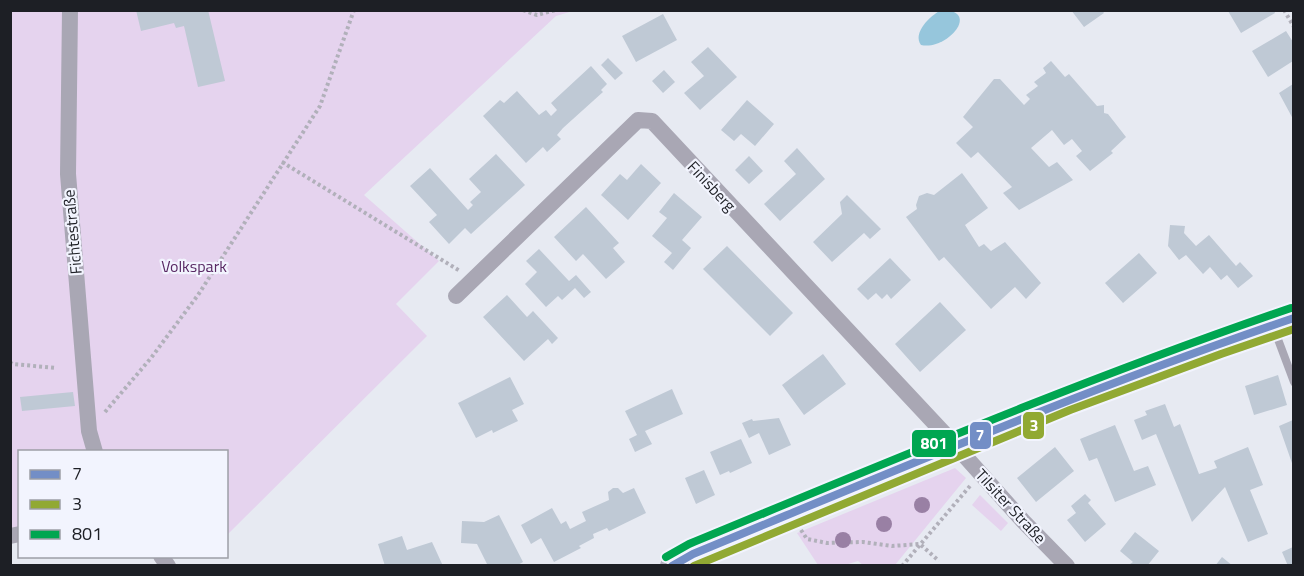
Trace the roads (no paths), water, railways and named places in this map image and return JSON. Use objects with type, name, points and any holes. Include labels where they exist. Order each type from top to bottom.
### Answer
[{"type":"main road","points":[[671,566],[693,554],[1118,381],[1283,322]]},
{"type":"street","name":"Fichtestraße","points":[[70,10],[68,174],[89,431],[94,450]]},
{"type":"street","name":"Finisberg","points":[[456,296],[638,120],[652,121],[955,446]]},
{"type":"street","name":"Tilsiter Straße","points":[[955,446],[1023,521],[1068,566]]},
{"type":"lane","points":[[1283,322],[1293,382]]},
{"type":"water","points":[[941,10],[953,12],[959,16],[960,23],[956,30],[941,42],[921,45],[920,30],[932,16]]},
{"type":"park label","name":"Volkspark","points":[[194,266]]}]
